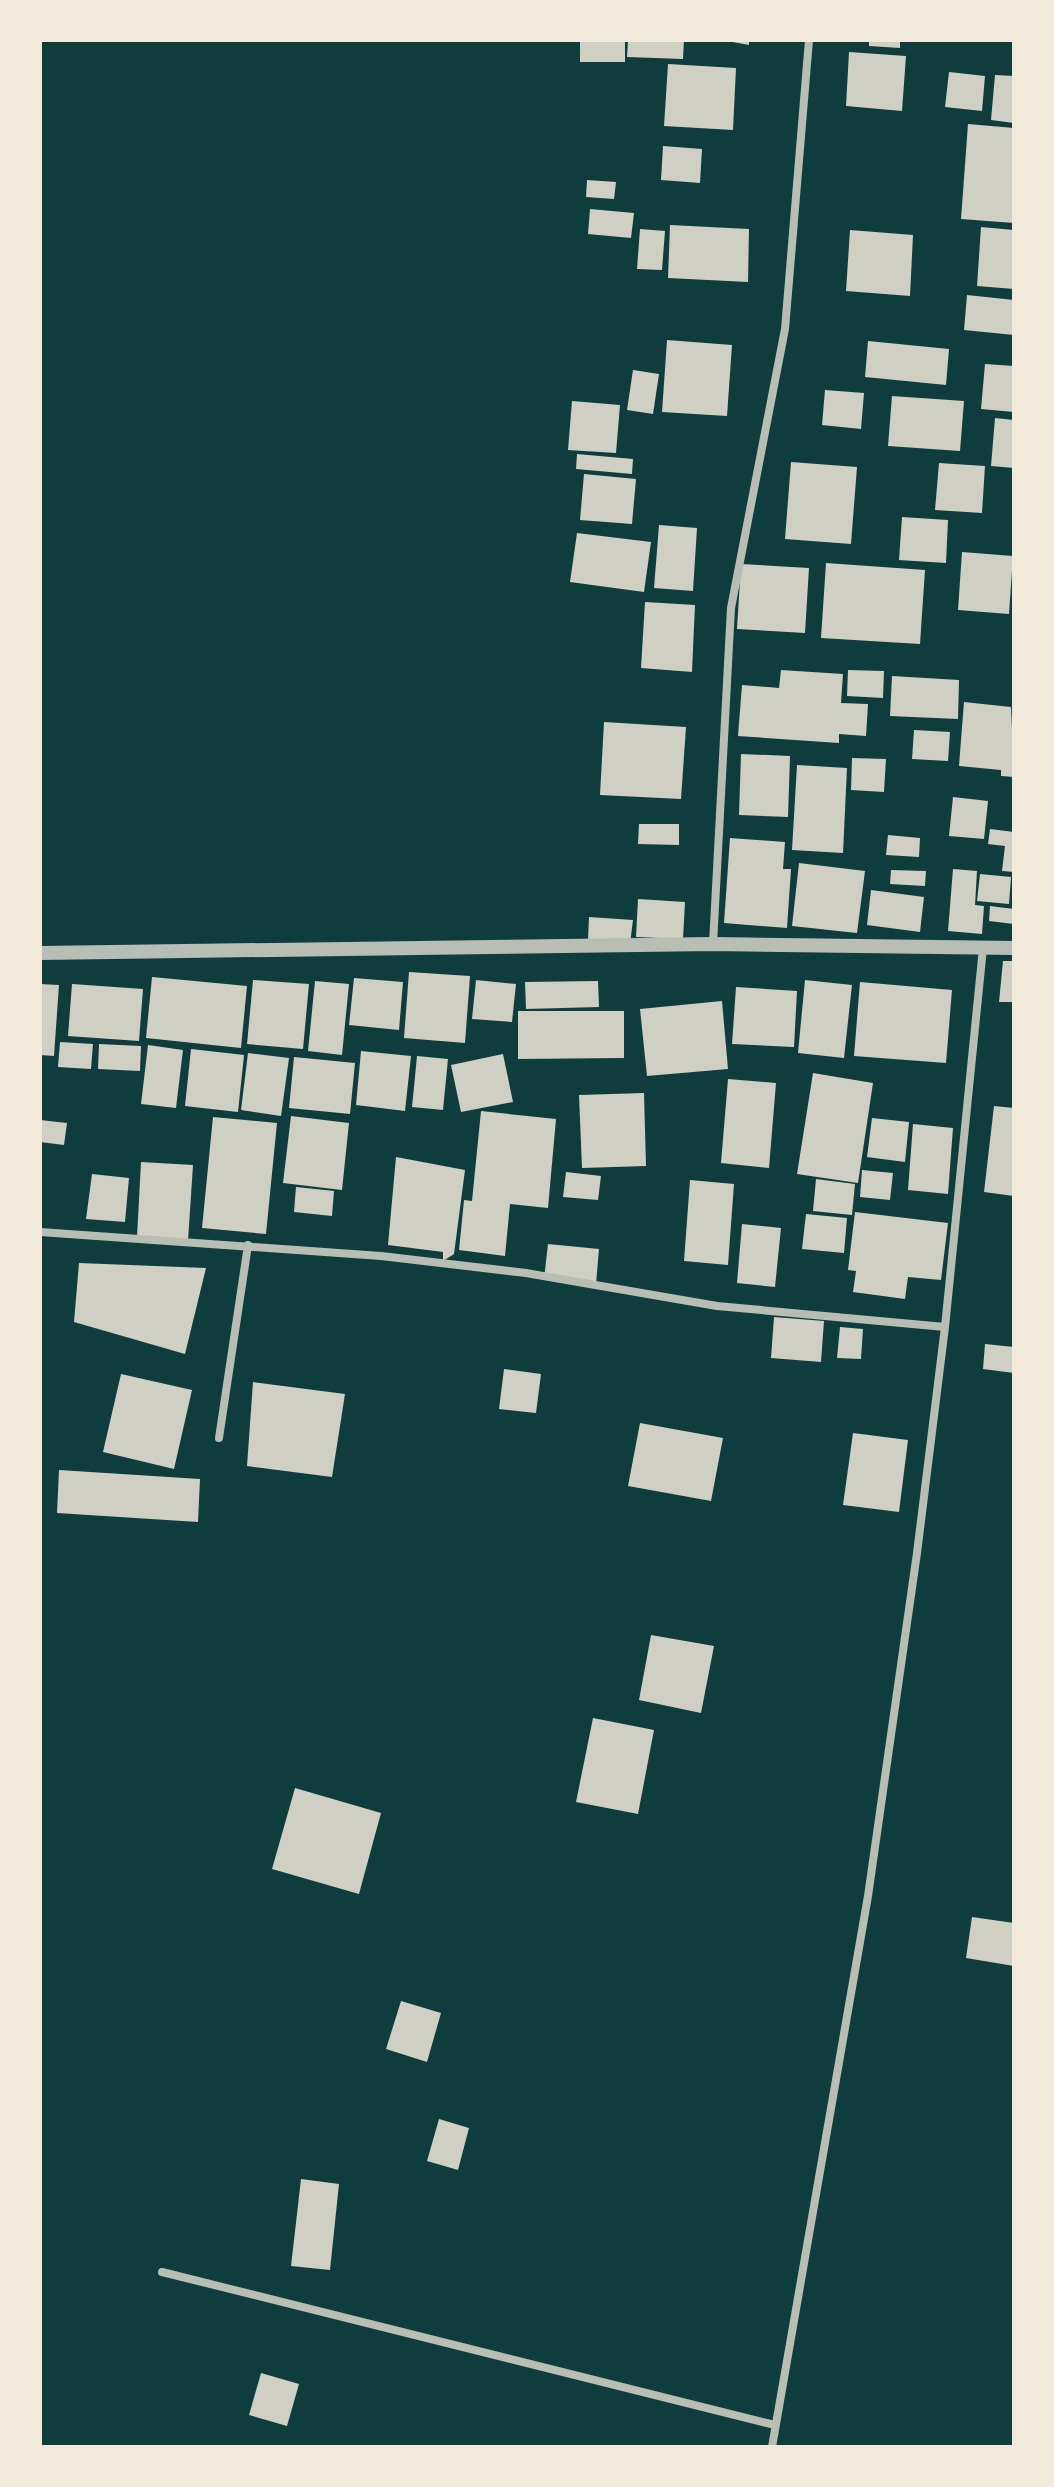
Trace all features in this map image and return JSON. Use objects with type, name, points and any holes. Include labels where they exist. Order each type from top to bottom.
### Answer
[{"type":"street","points":[[713,944],[731,608],[785,329],[809,40]]},
{"type":"street","points":[[40,953],[713,944],[1014,948]]},
{"type":"street","points":[[772,2447],[868,1896],[945,1327],[983,948]]},
{"type":"street","points":[[40,1232],[248,1245],[526,1273],[717,1306],[945,1327]]},
{"type":"street","points":[[219,1438],[248,1245]]},
{"type":"street","points":[[162,2272],[775,2425]]},
{"type":"building","points":[[580,40],[625,40],[625,62],[580,62]]},
{"type":"building","points":[[628,40],[684,40],[683,59],[627,57]]},
{"type":"building","points":[[722,40],[749,40],[749,45]]},
{"type":"building","points":[[869,40],[900,40],[900,48],[869,46]]},
{"type":"building","points":[[849,52],[906,56],[902,111],[846,106]]},
{"type":"building","points":[[668,64],[736,68],[733,130],[664,126]]},
{"type":"building","points":[[949,72],[985,76],[982,111],[945,107]]},
{"type":"building","points":[[995,75],[1014,76],[1014,123],[991,120]]},
{"type":"building","points":[[968,124],[1014,128],[1014,223],[961,219]]},
{"type":"building","points":[[663,146],[702,149],[700,183],[661,180]]},
{"type":"building","points":[[587,180],[616,182],[614,199],[586,197]]},
{"type":"building","points":[[590,209],[634,213],[631,238],[588,234]]},
{"type":"building","points":[[670,225],[749,229],[748,282],[668,278]]},
{"type":"building","points":[[981,227],[1014,230],[1014,289],[977,286]]},
{"type":"building","points":[[640,229],[665,231],[662,270],[637,269]]},
{"type":"building","points":[[850,230],[913,235],[910,296],[846,291]]},
{"type":"building","points":[[967,295],[1014,300],[1014,335],[964,330]]},
{"type":"building","points":[[667,340],[732,345],[727,416],[662,412]]},
{"type":"building","points":[[868,341],[949,349],[946,385],[865,377]]},
{"type":"building","points":[[985,364],[1014,366],[1014,412],[981,409]]},
{"type":"building","points":[[633,370],[659,374],[653,414],[627,410]]},
{"type":"building","points":[[825,390],[864,393],[861,429],[822,425]]},
{"type":"building","points":[[892,396],[964,401],[960,451],[888,446]]},
{"type":"building","points":[[572,401],[620,405],[616,453],[568,450]]},
{"type":"building","points":[[995,418],[1014,420],[1014,468],[991,466]]},
{"type":"building","points":[[577,454],[633,459],[632,474],[576,469]]},
{"type":"building","points":[[791,462],[857,467],[851,544],[785,539]]},
{"type":"building","points":[[939,463],[985,466],[982,513],[935,510]]},
{"type":"building","points":[[584,474],[636,479],[632,524],[580,520]]},
{"type":"building","points":[[902,517],[948,520],[946,563],[899,560]]},
{"type":"building","points":[[659,525],[697,528],[693,591],[654,588]]},
{"type":"building","points":[[577,533],[651,542],[644,592],[570,582]]},
{"type":"building","points":[[962,552],[1013,556],[1009,614],[958,610]]},
{"type":"building","points":[[826,563],[925,570],[920,644],[821,638]]},
{"type":"building","points":[[741,564],[809,568],[805,633],[737,629]]},
{"type":"building","points":[[645,602],[695,605],[692,672],[641,668]]},
{"type":"building","points":[[781,670],[843,674],[841,703],[868,704],[866,736],[839,734],[839,743],[738,736],[742,685],[779,688]]},
{"type":"building","points":[[848,670],[884,671],[883,698],[847,696]]},
{"type":"building","points":[[892,676],[959,680],[958,719],[890,716]]},
{"type":"building","points":[[964,702],[1011,707],[1014,777],[1001,776],[1001,770],[959,766]]},
{"type":"building","points":[[604,722],[686,727],[681,799],[600,795]]},
{"type":"building","points":[[914,730],[950,732],[948,761],[912,759]]},
{"type":"building","points":[[741,754],[790,756],[788,817],[739,815]]},
{"type":"building","points":[[852,758],[886,759],[884,792],[851,790]]},
{"type":"building","points":[[797,765],[847,768],[843,853],[792,850]]},
{"type":"building","points":[[953,797],[988,801],[984,839],[949,836]]},
{"type":"building","points":[[639,824],[679,824],[679,845],[638,844]]},
{"type":"building","points":[[990,829],[1014,832],[1014,872],[1002,871],[1005,846],[988,844]]},
{"type":"building","points":[[888,835],[920,838],[919,857],[886,855]]},
{"type":"building","points":[[730,838],[785,842],[783,869],[791,869],[787,928],[724,923]]},
{"type":"building","points":[[799,863],[865,871],[857,933],[792,926]]},
{"type":"building","points":[[953,869],[977,871],[975,905],[984,906],[982,934],[948,931]]},
{"type":"building","points":[[891,870],[926,871],[925,886],[890,884]]},
{"type":"building","points":[[980,874],[1011,877],[1009,904],[977,901]]},
{"type":"building","points":[[871,890],[924,897],[920,932],[867,925]]},
{"type":"building","points":[[638,899],[685,902],[683,939],[636,937]]},
{"type":"building","points":[[990,906],[1014,909],[1014,924],[989,921]]},
{"type":"building","points":[[589,917],[633,920],[630,944],[588,940]]},
{"type":"building","points":[[1003,961],[1014,961],[1014,1002],[999,1002]]},
{"type":"building","points":[[409,972],[470,976],[465,1043],[404,1038]]},
{"type":"building","points":[[152,977],[247,986],[241,1048],[146,1038]]},
{"type":"building","points":[[354,978],[403,982],[399,1030],[349,1025]]},
{"type":"building","points":[[253,980],[309,984],[303,1049],[247,1044]]},
{"type":"building","points":[[476,980],[516,984],[512,1022],[472,1019]]},
{"type":"building","points":[[805,980],[852,985],[844,1058],[798,1053]]},
{"type":"building","points":[[315,981],[349,984],[342,1055],[308,1051]]},
{"type":"building","points":[[598,981],[599,1007],[526,1009],[525,982]]},
{"type":"building","points":[[860,982],[952,990],[946,1063],[854,1056]]},
{"type":"building","points":[[40,984],[59,985],[54,1056],[40,1055]]},
{"type":"building","points":[[72,984],[143,989],[139,1041],[68,1036]]},
{"type":"building","points":[[736,987],[797,991],[794,1047],[732,1044]]},
{"type":"building","points":[[722,1001],[728,1069],[647,1076],[640,1009]]},
{"type":"building","points":[[518,1011],[624,1011],[624,1058],[518,1059]]},
{"type":"building","points":[[60,1042],[93,1044],[91,1069],[58,1067]]},
{"type":"building","points":[[99,1044],[141,1046],[140,1071],[98,1069]]},
{"type":"building","points":[[148,1045],[183,1050],[176,1108],[141,1104]]},
{"type":"building","points":[[191,1049],[244,1055],[238,1112],[185,1106]]},
{"type":"building","points":[[361,1051],[411,1056],[405,1111],[356,1105]]},
{"type":"building","points":[[248,1053],[289,1058],[281,1116],[241,1110]]},
{"type":"building","points":[[503,1054],[513,1102],[461,1112],[451,1065]]},
{"type":"building","points":[[417,1056],[448,1059],[443,1110],[412,1107]]},
{"type":"building","points":[[294,1057],[355,1063],[350,1114],[289,1108]]},
{"type":"building","points":[[813,1073],[873,1083],[858,1183],[797,1174]]},
{"type":"building","points":[[728,1079],[776,1083],[769,1168],[721,1163]]},
{"type":"building","points":[[644,1093],[646,1166],[582,1168],[579,1095]]},
{"type":"building","points":[[994,1106],[1014,1108],[1014,1196],[984,1192]]},
{"type":"building","points":[[481,1111],[556,1119],[548,1208],[510,1204],[505,1256],[459,1250],[464,1200],[472,1201]]},
{"type":"building","points":[[291,1116],[349,1123],[342,1190],[283,1183]]},
{"type":"building","points":[[213,1117],[277,1123],[266,1234],[202,1228]]},
{"type":"building","points":[[872,1118],[909,1122],[905,1162],[867,1157]]},
{"type":"building","points":[[40,1120],[67,1123],[64,1145],[40,1142]]},
{"type":"building","points":[[913,1124],[953,1128],[948,1194],[908,1190]]},
{"type":"building","points":[[396,1157],[465,1170],[454,1254],[443,1261],[443,1252],[388,1245]]},
{"type":"building","points":[[141,1162],[193,1165],[188,1241],[137,1237]]},
{"type":"building","points":[[862,1170],[893,1173],[890,1200],[860,1197]]},
{"type":"building","points":[[566,1172],[601,1176],[598,1200],[563,1197]]},
{"type":"building","points":[[92,1174],[129,1178],[125,1222],[86,1219]]},
{"type":"building","points":[[816,1179],[855,1184],[852,1215],[813,1211]]},
{"type":"building","points":[[690,1180],[734,1184],[728,1265],[684,1261]]},
{"type":"building","points":[[296,1187],[334,1191],[332,1216],[294,1212]]},
{"type":"building","points":[[855,1212],[948,1223],[941,1280],[908,1277],[905,1299],[853,1292],[856,1271],[848,1270]]},
{"type":"building","points":[[806,1214],[847,1218],[844,1253],[802,1249]]},
{"type":"building","points":[[742,1224],[781,1228],[775,1287],[737,1283]]},
{"type":"building","points":[[548,1244],[599,1249],[596,1284],[544,1279]]},
{"type":"building","points":[[79,1263],[206,1268],[185,1354],[74,1322]]},
{"type":"building","points":[[774,1317],[824,1321],[821,1362],[771,1358]]},
{"type":"building","points":[[840,1327],[863,1329],[861,1359],[837,1358]]},
{"type":"building","points":[[985,1344],[1014,1347],[1014,1373],[983,1369]]},
{"type":"building","points":[[504,1369],[541,1374],[536,1413],[499,1409]]},
{"type":"building","points":[[121,1374],[192,1390],[174,1469],[103,1452]]},
{"type":"building","points":[[253,1382],[345,1394],[332,1477],[247,1466]]},
{"type":"building","points":[[640,1423],[723,1438],[711,1501],[628,1486]]},
{"type":"building","points":[[853,1433],[908,1440],[899,1512],[843,1505]]},
{"type":"building","points":[[59,1470],[200,1479],[198,1522],[57,1513]]},
{"type":"building","points":[[651,1635],[714,1646],[701,1713],[639,1700]]},
{"type":"building","points":[[593,1718],[654,1730],[638,1814],[576,1802]]},
{"type":"building","points":[[295,1788],[381,1813],[359,1894],[272,1869]]},
{"type":"building","points":[[972,1917],[1014,1923],[1014,1966],[966,1958]]},
{"type":"building","points":[[401,2001],[441,2013],[427,2062],[386,2049]]},
{"type":"building","points":[[439,2119],[469,2128],[458,2170],[427,2161]]},
{"type":"building","points":[[301,2179],[339,2184],[330,2270],[291,2266]]},
{"type":"building","points":[[261,2373],[299,2384],[287,2426],[249,2415]]}]
